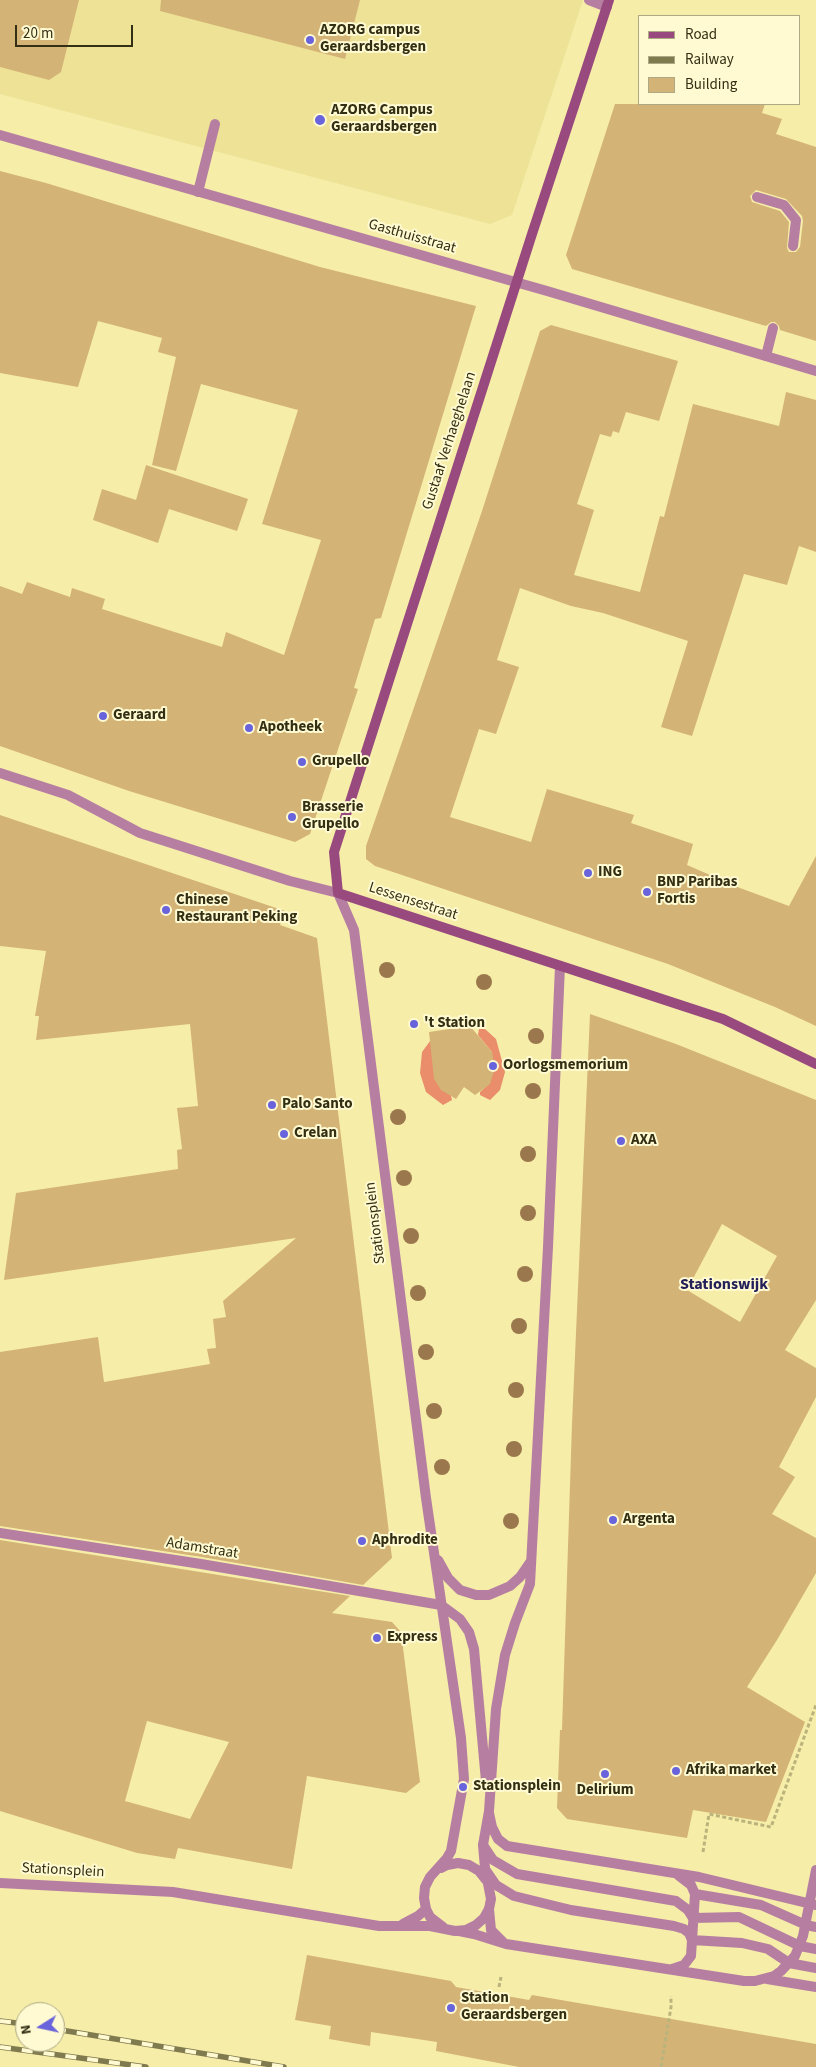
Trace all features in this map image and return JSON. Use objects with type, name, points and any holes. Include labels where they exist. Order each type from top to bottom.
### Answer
[{"type":"main road","name":"Gustaaf Verhaeghelaan","points":[[338,893],[334,852],[516,282],[608,3]]},
{"type":"main road","name":"Lessensestraat","points":[[338,893],[723,1019],[816,1064]]},
{"type":"street","points":[[589,0],[608,3]]},
{"type":"street","points":[[198,192],[215,124]]},
{"type":"street","name":"Gasthuisstraat","points":[[0,134],[516,282],[816,371]]},
{"type":"street","points":[[757,197],[784,205],[796,220],[793,246]]},
{"type":"street","points":[[766,356],[773,328]]},
{"type":"street","name":"Lessensestraat","points":[[0,773],[68,796],[140,833],[290,881],[338,893]]},
{"type":"street","name":"Stationsplein","points":[[338,893],[354,930],[464,1779],[451,1851],[438,1870],[430,1877],[425,1887],[426,1909],[409,1922],[392,1927]]},
{"type":"street","points":[[506,1944],[496,1937],[491,1930],[489,1909],[491,1899],[485,1868],[484,1845],[489,1811],[496,1709],[505,1655],[530,1584],[548,1247],[560,966]]},
{"type":"street","name":"Adamstraat","points":[[0,1533],[200,1564],[440,1605]]},
{"type":"street","name":"Stationsplein","points":[[434,1552],[453,1584],[460,1590],[476,1595],[489,1596],[510,1586],[520,1577],[531,1561]]},
{"type":"street","points":[[440,1605],[460,1619],[469,1632],[474,1649],[489,1811],[492,1827],[498,1838],[507,1846],[698,1877],[813,1905]]},
{"type":"street","points":[[484,1845],[493,1860],[517,1874],[676,1902],[688,1910],[693,1918]]},
{"type":"street","points":[[438,1870],[447,1865],[458,1863],[469,1865],[479,1870],[490,1888]]},
{"type":"street","points":[[485,1868],[496,1885],[514,1896],[544,1905],[674,1926],[684,1929],[689,1933],[692,1940]]},
{"type":"street","points":[[668,1872],[686,1879],[695,1894],[692,1940],[688,1962],[668,1970]]},
{"type":"street","name":"Stationsplein","points":[[0,1883],[173,1892],[380,1926],[424,1925],[474,1934],[506,1944],[744,1981],[766,1979],[781,1971],[789,1963],[811,1926],[815,1874]]},
{"type":"street","points":[[695,1894],[761,1905],[811,1926]]},
{"type":"street","points":[[426,1909],[437,1924],[451,1930]]},
{"type":"street","name":"Stationsplein","points":[[451,1930],[466,1930],[476,1925],[484,1918],[489,1909]]},
{"type":"street","points":[[693,1918],[739,1917],[800,1946],[816,1949]]},
{"type":"street","points":[[692,1940],[742,1944],[768,1949],[789,1963],[816,1968]]},
{"type":"street","points":[[766,1979],[816,1988]]},
{"type":"path","points":[[698,1877],[709,1814],[771,1827],[816,1705]]},
{"type":"path","points":[[499,1987],[501,1977]]},
{"type":"path","points":[[661,2067],[671,2007]]},
{"type":"shaded area","name":"AZORG Campus Geraardsbergen","points":[[0,0],[583,0],[512,215],[490,224],[0,94]]},
{"type":"shaded area","points":[[479,1029],[485,1029],[496,1039],[505,1072],[500,1090],[490,1100],[480,1095],[480,1092],[489,1084],[492,1052],[478,1035]]},
{"type":"shaded area","points":[[436,1033],[452,1100],[443,1105],[426,1092],[420,1073],[422,1052]]},
{"type":"building","points":[[0,0],[79,0],[61,72],[49,80],[0,67]]},
{"type":"building","points":[[161,0],[360,0],[345,59],[160,11]]},
{"type":"building","points":[[615,104],[765,105],[762,113],[782,119],[776,134],[816,147],[816,341],[780,330],[775,322],[771,322],[766,326],[572,269],[566,255]],"holes":[[[756,190],[786,199],[802,216],[800,247],[796,252],[789,252],[787,248],[789,222],[780,211],[752,202],[750,196]]]},
{"type":"building","points":[[0,171],[46,183],[320,267],[476,306],[381,618],[375,619],[354,688],[358,689],[310,834],[295,842],[129,791],[0,746],[0,586],[22,594],[27,582],[70,597],[72,588],[105,599],[102,609],[222,647],[226,632],[284,655],[321,540],[262,524],[298,410],[201,384],[176,471],[152,465],[176,357],[158,352],[162,338],[98,321],[78,387],[0,373]]},
{"type":"building","points":[[551,325],[678,361],[659,421],[626,412],[619,433],[613,431],[611,437],[600,434],[577,504],[594,510],[574,575],[640,592],[660,516],[664,517],[693,404],[779,426],[786,392],[816,400],[816,552],[799,546],[787,585],[744,574],[692,736],[661,727],[688,641],[603,613],[571,606],[520,588],[497,660],[519,667],[496,734],[479,729],[450,817],[531,842],[547,789],[634,815],[631,823],[693,844],[687,865],[740,888],[789,906],[816,856],[816,1026],[775,1007],[668,964],[375,866],[366,859],[366,846],[481,514],[540,331]]},
{"type":"building","points":[[146,465],[248,499],[237,531],[169,509],[158,543],[93,520],[102,489],[136,500]]},
{"type":"building","points":[[0,815],[285,911],[280,925],[317,938],[392,1558],[363,1585],[202,1557],[0,1526],[0,1352],[98,1337],[104,1382],[210,1364],[207,1349],[216,1348],[213,1319],[226,1317],[223,1301],[296,1238],[4,1280],[16,1193],[178,1169],[177,1150],[182,1149],[177,1108],[198,1106],[190,1024],[36,1040],[39,1016],[35,1016],[46,951],[0,946]]},
{"type":"building","points":[[590,1014],[676,1044],[816,1100],[816,1300],[785,1350],[816,1368],[816,1397],[779,1467],[795,1477],[772,1514],[816,1538],[816,1573],[747,1687],[805,1722],[766,1822],[693,1810],[687,1838],[567,1819],[557,1808],[560,1730],[562,1730],[572,1424]],"holes":[[[722,1224],[777,1256],[740,1322],[687,1290]]]},
{"type":"building","points":[[470,1026],[492,1052],[495,1068],[490,1084],[475,1095],[464,1087],[456,1099],[441,1090],[434,1079],[429,1032]]},
{"type":"building","points":[[0,1540],[350,1596],[332,1613],[392,1622],[401,1632],[420,1782],[406,1793],[307,1776],[292,1869],[178,1848],[175,1859],[137,1853],[0,1811]],"holes":[[[147,1721],[229,1742],[190,1819],[125,1801]]]},
{"type":"building","name":"Station Geraardsbergen","points":[[307,1955],[451,1981],[456,1987],[529,2000],[532,1995],[816,2044],[816,2067],[519,2067],[436,2051],[437,2042],[371,2032],[370,2046],[329,2039],[331,2026],[295,2020]]},
{"type":"railway","points":[[0,2021],[15,2023]]},
{"type":"railway","points":[[65,2031],[284,2067]]},
{"type":"railway","points":[[0,2047],[146,2067]]},
{"type":"place","name":"AZORG campus Geraardsbergen","points":[[310,40]]},
{"type":"place","name":"AZORG Campus Geraardsbergen","points":[[320,120]]},
{"type":"place","name":"Geraard","points":[[103,716]]},
{"type":"place","name":"Apotheek","points":[[249,728]]},
{"type":"place","name":"Grupello","points":[[302,762]]},
{"type":"place","name":"Brasserie Grupello","points":[[292,817]]},
{"type":"place","name":"ING","points":[[588,873]]},
{"type":"place","name":"BNP Paribas Fortis","points":[[647,892]]},
{"type":"place","name":"Chinese Restaurant Peking","points":[[166,910]]},
{"type":"place","name":"'t Station","points":[[414,1024]]},
{"type":"place","name":"Oorlogsmemorium","points":[[493,1066]]},
{"type":"place","name":"Palo Santo","points":[[272,1105]]},
{"type":"place","name":"Crelan","points":[[284,1134]]},
{"type":"place","name":"AXA","points":[[621,1141]]},
{"type":"place","name":"Argenta","points":[[613,1520]]},
{"type":"place","name":"Aphrodite","points":[[362,1541]]},
{"type":"place","name":"Express","points":[[377,1638]]},
{"type":"place","name":"Afrika market","points":[[676,1771]]},
{"type":"place","name":"Delirium","points":[[605,1774]]},
{"type":"place","name":"Stationsplein","points":[[463,1787]]},
{"type":"place","name":"Station Geraardsbergen","points":[[451,2008]]},
{"type":"district","name":"Stationswijk","points":[[724,1285]]}]
